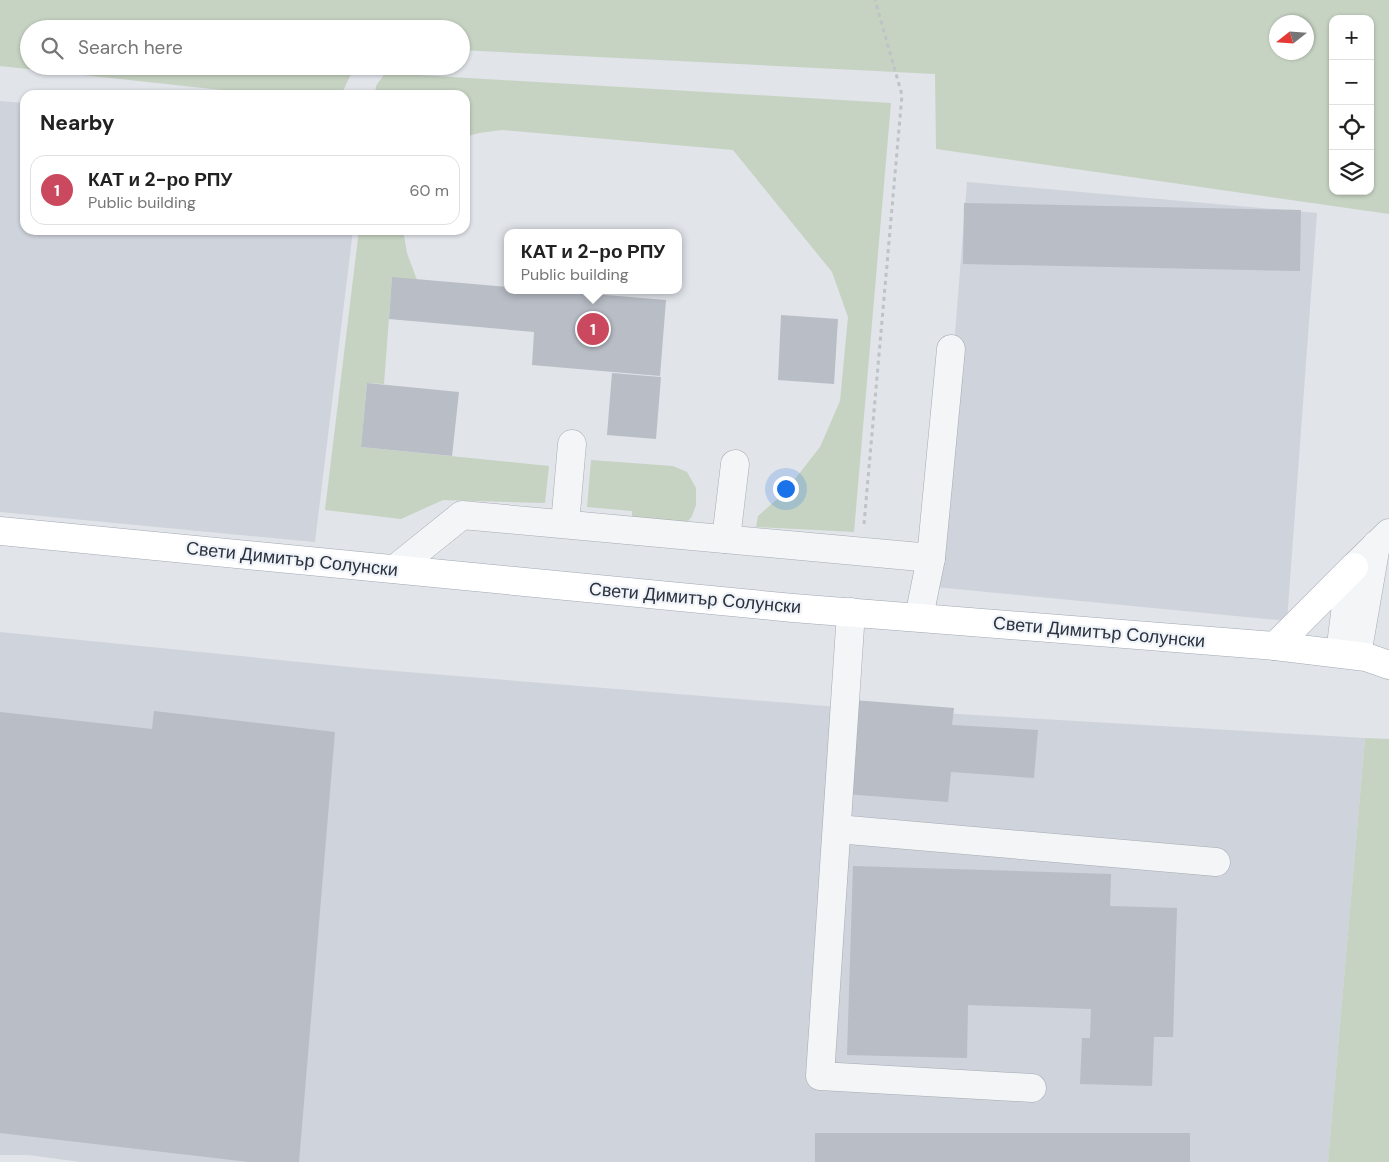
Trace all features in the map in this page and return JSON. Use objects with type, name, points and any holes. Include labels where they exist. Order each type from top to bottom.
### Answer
[{"type":"main road","name":"Свети Димитър Солунски","points":[[0,531],[851,612],[1275,646],[1368,657]]},
{"type":"main road","points":[[1275,646],[1354,567]]},
{"type":"lane","points":[[919,618],[931,558],[951,349]]},
{"type":"lane","points":[[565,524],[572,444]]},
{"type":"lane","points":[[726,539],[736,464]]},
{"type":"lane","points":[[395,569],[462,515],[931,558]]},
{"type":"lane","points":[[1368,657],[1349,582],[1354,567],[1382,539]]},
{"type":"lane","points":[[1368,657],[1382,539]]},
{"type":"lane","points":[[851,612],[820,1076],[1032,1088]]},
{"type":"lane","points":[[836,829],[1216,862]]},
{"type":"path","points":[[861,552],[902,95],[875,0]]},
{"type":"shaded area","points":[[0,101],[20,103],[20,235],[352,235],[315,542],[0,512]]},
{"type":"shaded area","points":[[967,182],[1317,213],[1287,621],[935,587]]},
{"type":"shaded area","points":[[0,632],[370,669],[838,707],[1365,738],[1328,1162],[81,1162],[28,1155],[0,1155]]},
{"type":"green space","points":[[0,0],[1389,0],[1389,214],[936,149],[935,74],[470,50],[470,20],[20,20],[20,68],[0,66]]},
{"type":"green space","points":[[83,75],[351,75],[343,90],[221,90]]},
{"type":"green space","points":[[384,75],[419,75],[891,103],[854,532],[756,527],[758,516],[784,493],[820,447],[840,401],[848,317],[832,272],[733,150],[502,130],[470,136],[470,90],[376,90],[376,86]]},
{"type":"green space","points":[[358,235],[404,235],[407,253],[417,280],[392,278],[384,384],[367,383],[361,447],[549,466],[545,503],[443,500],[401,519],[325,510]]},
{"type":"green space","points":[[591,460],[673,466],[687,472],[696,488],[696,505],[692,516],[679,533],[632,528],[632,511],[587,507]]},
{"type":"green space","points":[[1365,738],[1389,739],[1389,1162],[1328,1162]]},
{"type":"building","points":[[964,203],[1301,210],[1300,271],[963,264]]},
{"type":"building","points":[[392,277],[504,287],[504,294],[593,294],[666,300],[660,376],[532,365],[534,332],[389,319]]},
{"type":"building","points":[[781,315],[838,319],[834,384],[778,380]]},
{"type":"building","points":[[612,373],[661,377],[656,439],[607,435]]},
{"type":"building","points":[[367,383],[459,392],[452,456],[361,447]]},
{"type":"building","points":[[854,700],[954,708],[952,725],[1038,730],[1034,778],[951,772],[948,802],[846,794]]},
{"type":"building","points":[[154,711],[335,732],[299,1162],[249,1162],[0,1133],[0,712],[152,729]]},
{"type":"building","points":[[853,866],[1111,874],[1110,906],[1177,908],[1173,1037],[1154,1037],[1152,1086],[1080,1084],[1082,1038],[1090,1038],[1091,1009],[968,1005],[967,1058],[847,1055]]},
{"type":"building","points":[[815,1133],[1190,1133],[1190,1162],[815,1162]]},
{"type":"place","name":"КАТ и 2-ро РПУ","points":[[593,329]]}]
